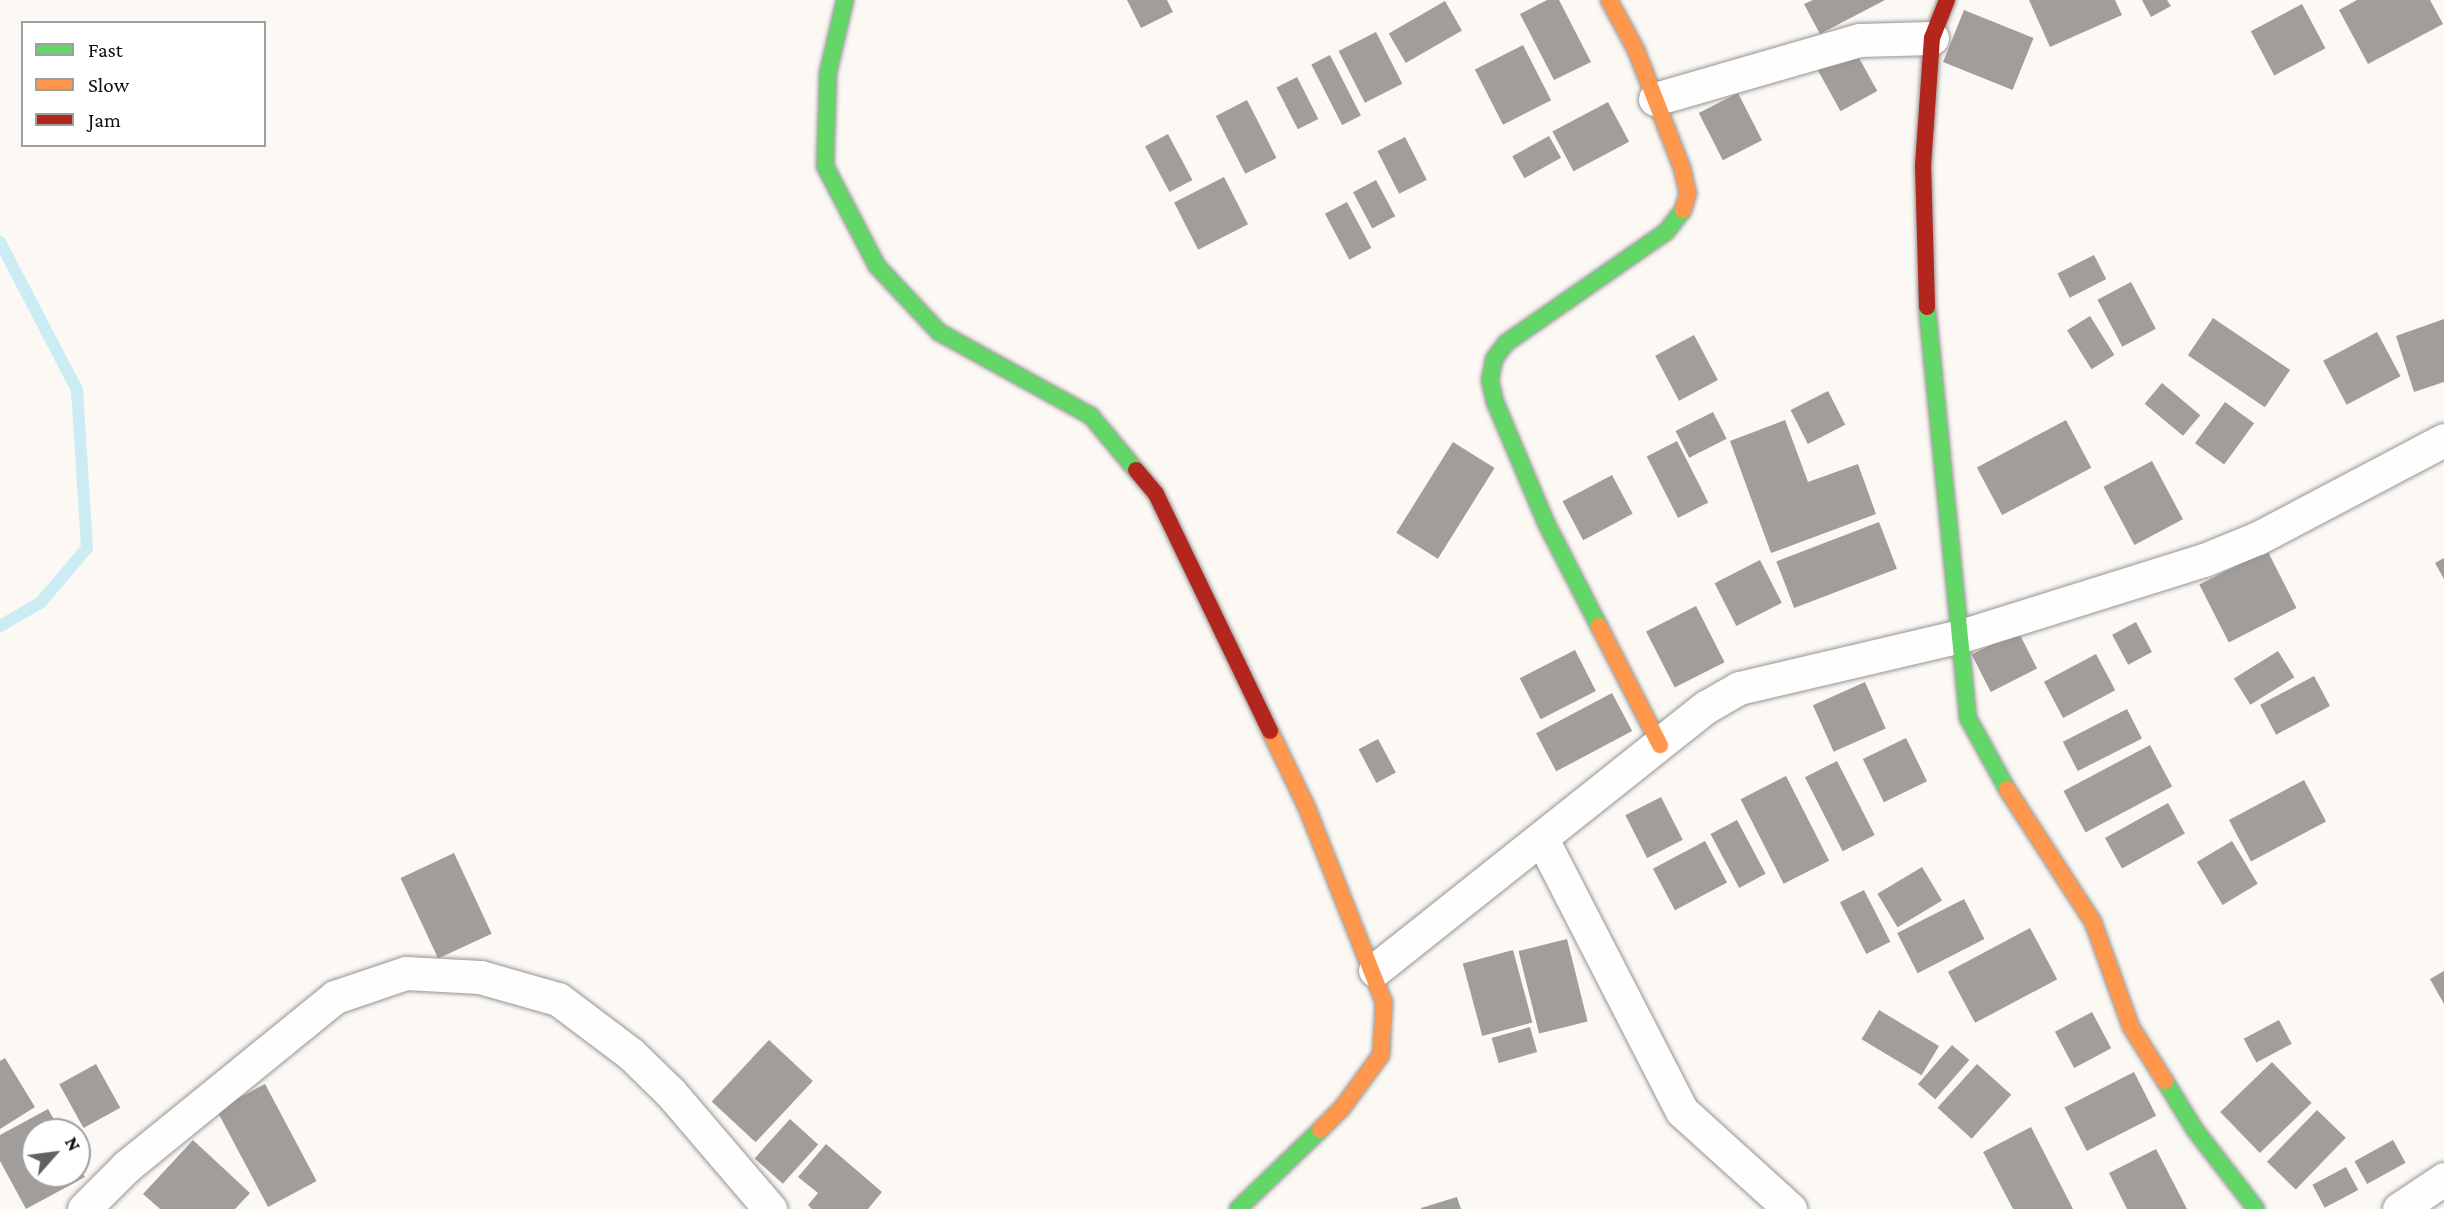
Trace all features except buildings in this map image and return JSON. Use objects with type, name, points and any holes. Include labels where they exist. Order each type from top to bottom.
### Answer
[{"type":"street","points":[[845,0],[828,73],[824,166],[877,266],[939,332],[1091,416],[1156,494],[1307,808],[1376,970],[1384,1002],[1381,1055],[1342,1108],[1238,1209]]},
{"type":"street","points":[[1609,0],[1655,99],[1685,181],[1688,193],[1682,214],[1665,232],[1506,343],[1494,359],[1490,380],[1494,402],[1547,525],[1660,745]]},
{"type":"street","points":[[1947,0],[1932,38],[1923,166],[1924,281],[1961,636],[1961,683],[1974,730],[2093,922],[2131,1027],[2195,1130],[2256,1209]]},
{"type":"street","points":[[1655,99],[1860,40],[1932,38]]},
{"type":"street","points":[[1376,970],[1706,706],[1739,688],[1961,636],[2225,551],[2444,440]]},
{"type":"street","points":[[1542,839],[1682,1111],[1790,1209]]},
{"type":"street","points":[[84,1209],[127,1166],[335,997],[405,973],[480,977],[558,999],[631,1054],[671,1093],[770,1209]]},
{"type":"street","points":[[2399,1209],[2444,1179]]},
{"type":"waterway","points":[[0,242],[77,390],[87,548],[40,603],[0,626]]},
{"type":"traffic: fast","points":[[845,0],[828,73],[825,166],[877,266],[939,332],[1091,416],[1136,470]]},
{"type":"traffic: fast","points":[[1599,626],[1547,525],[1495,402],[1490,380],[1494,359],[1506,343],[1666,232],[1683,210]]},
{"type":"traffic: fast","points":[[1927,307],[1968,718],[2007,789]]},
{"type":"traffic: fast","points":[[2165,1081],[2195,1130],[2256,1209]]},
{"type":"traffic: fast","points":[[1238,1209],[1320,1130]]},
{"type":"traffic: slow","points":[[1609,0],[1636,50],[1682,168],[1688,193],[1683,210]]},
{"type":"traffic: slow","points":[[1599,626],[1660,745]]},
{"type":"traffic: slow","points":[[1270,731],[1307,808],[1384,1002],[1381,1055],[1342,1108],[1320,1130]]},
{"type":"traffic: slow","points":[[2007,789],[2093,922],[2131,1027],[2165,1081]]},
{"type":"traffic: jam","points":[[1927,307],[1923,166],[1932,38],[1947,0]]},
{"type":"traffic: jam","points":[[1136,470],[1156,494],[1270,731]]}]
